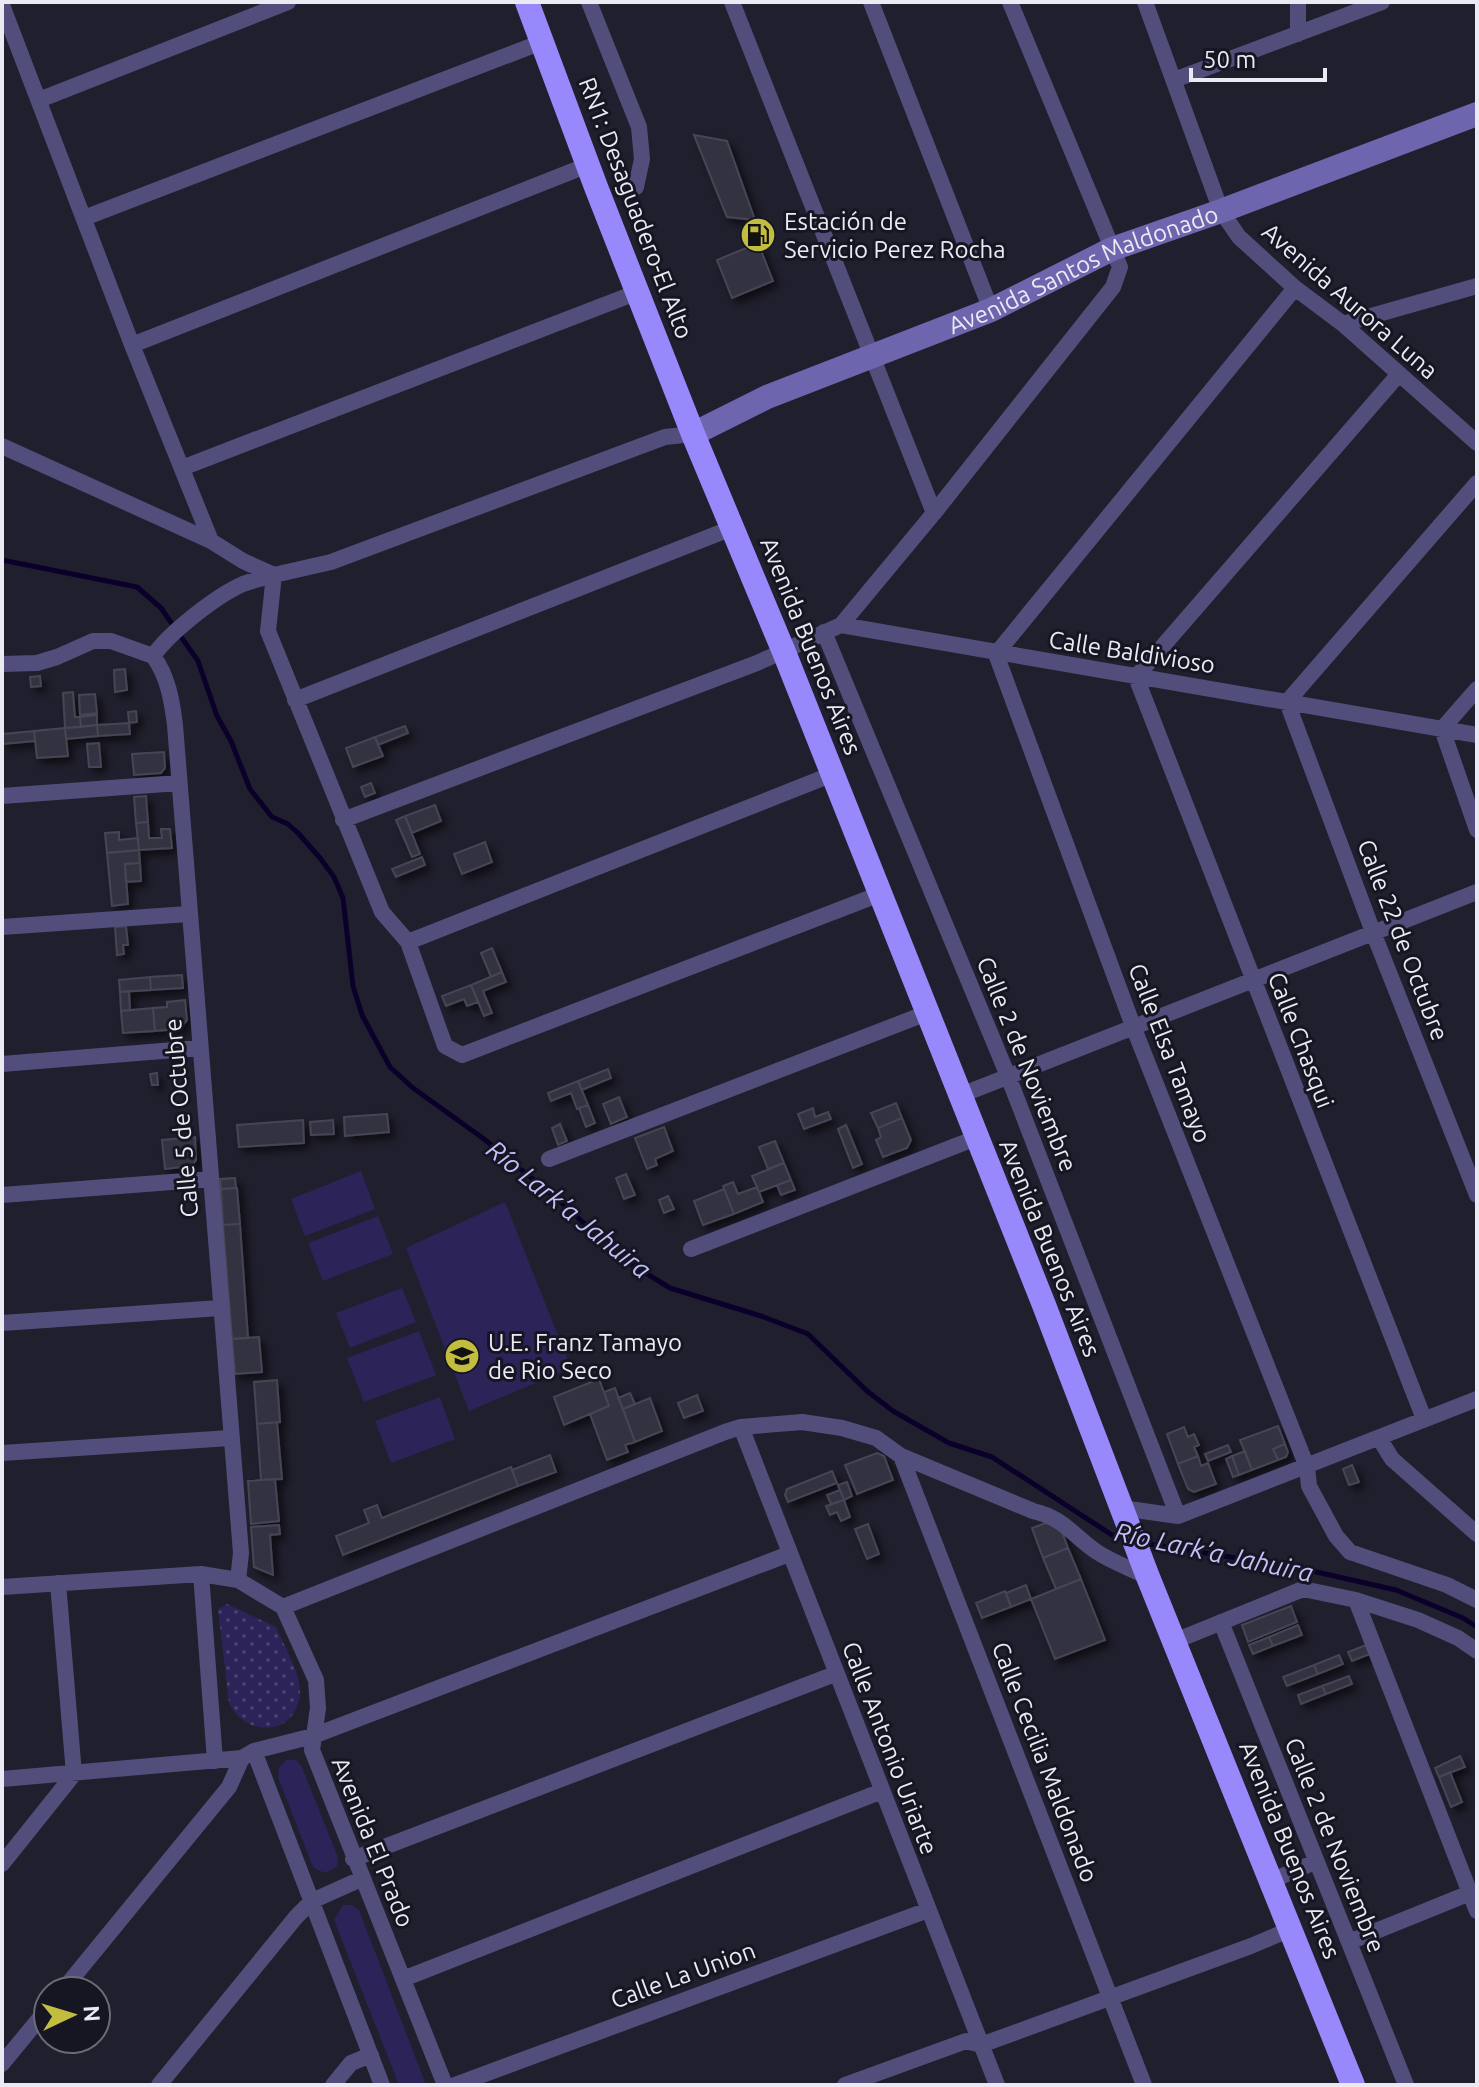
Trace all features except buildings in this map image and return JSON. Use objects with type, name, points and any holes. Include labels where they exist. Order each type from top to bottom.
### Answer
[{"type":"highway","name":"RN1: Desaguadero-El Alto","points":[[531,3],[542,42],[588,165],[693,434]]},
{"type":"highway","name":"Avenida Buenos Aires","points":[[693,434],[833,774],[1144,1566],[1353,2085]]},
{"type":"street","points":[[39,100],[288,2]]},
{"type":"street","points":[[589,2],[639,127],[642,159],[636,187]]},
{"type":"street","points":[[732,2],[934,513]]},
{"type":"street","points":[[871,2],[991,310]]},
{"type":"street","points":[[343,820],[784,652],[841,625],[934,513],[1113,287],[1120,267],[1010,2]]},
{"type":"street","name":"Avenida Aurora Luna","points":[[1145,2],[1221,211],[1239,237],[1477,443]]},
{"type":"street","points":[[1298,2],[1298,34]]},
{"type":"street","points":[[1174,80],[1382,2]]},
{"type":"street","points":[[2,5],[211,541]]},
{"type":"street","points":[[84,218],[542,42]]},
{"type":"street","name":"Avenida Santos Maldonado","points":[[693,434],[767,397],[991,310],[1112,249],[1477,114]]},
{"type":"street","points":[[132,345],[588,165]]},
{"type":"street","points":[[1343,324],[1477,286]]},
{"type":"street","points":[[996,654],[1295,288]]},
{"type":"street","points":[[182,468],[638,292]]},
{"type":"street","points":[[1136,677],[1399,374]]},
{"type":"street","points":[[2,664],[37,663],[93,641],[111,641],[153,656],[165,639],[242,584],[331,562],[665,437],[693,434]]},
{"type":"street","points":[[2,446],[211,541],[243,561],[274,575]]},
{"type":"street","points":[[1287,702],[1477,483]]},
{"type":"street","points":[[295,700],[732,528]]},
{"type":"street","points":[[274,575],[268,631],[295,700],[382,912],[408,942],[445,1046],[462,1055],[880,894]]},
{"type":"street","name":"Calle Baldivioso","points":[[841,625],[1477,735]]},
{"type":"street","name":"Calle 2 de Noviembre","points":[[824,632],[1008,1076],[1178,1516]]},
{"type":"street","name":"Calle Elsa Tamayo","points":[[996,654],[1133,1026],[1307,1467],[1309,1486],[1336,1536],[1350,1552],[1447,1585],[1477,1600]]},
{"type":"street","name":"Calle 5 de Octubre","points":[[153,656],[162,668],[171,699],[179,783],[241,1553],[238,1580]]},
{"type":"street","name":"Calle Chasqui","points":[[1136,677],[1424,1419]]},
{"type":"street","points":[[1477,689],[1442,729],[1477,830]]},
{"type":"street","name":"Calle 22 de Octubre","points":[[1287,702],[1373,932],[1477,1195]]},
{"type":"street","points":[[408,942],[833,774]]},
{"type":"street","points":[[2,796],[179,783]]},
{"type":"street","points":[[961,1095],[1477,892]]},
{"type":"street","points":[[2,927],[188,914]]},
{"type":"street","points":[[549,1159],[927,1013]]},
{"type":"street","points":[[2,1064],[199,1048]]},
{"type":"street","points":[[691,1249],[976,1138]]},
{"type":"street","points":[[2,1195],[211,1179]]},
{"type":"street","points":[[2,1323],[220,1308]]},
{"type":"street","points":[[1124,1515],[1178,1516],[1477,1399]]},
{"type":"street","points":[[2,1587],[201,1574],[238,1580],[283,1607],[741,1427],[802,1422],[842,1428],[876,1438],[901,1456],[1033,1511],[1050,1515],[1097,1552],[1144,1566]]},
{"type":"street","name":"Calle Antonio Uriarte","points":[[741,1427],[997,2085]]},
{"type":"street","points":[[2,1453],[230,1438]]},
{"type":"street","points":[[1379,1438],[1392,1459],[1477,1534]]},
{"type":"street","name":"Calle Cecilia Maldonado","points":[[901,1456],[1144,2085]]},
{"type":"street","points":[[2,1779],[215,1761],[313,1736],[789,1554]]},
{"type":"street","points":[[201,1574],[215,1761]]},
{"type":"street","points":[[2,1864],[74,1774],[58,1583]]},
{"type":"street","points":[[1175,1641],[1303,1589],[1356,1600],[1418,1620],[1458,1638],[1477,1651]]},
{"type":"street","points":[[1356,1600],[1477,1911]]},
{"type":"street","name":"Avenida El Prado","points":[[283,1607],[316,1680],[318,1708],[312,1750],[445,2085]]},
{"type":"street","name":"Calle 2 de Noviembre","points":[[1221,1622],[1406,2085]]},
{"type":"street","points":[[353,1859],[835,1674]]},
{"type":"street","points":[[248,1754],[312,1901],[382,2085]]},
{"type":"street","points":[[75,1975],[229,1787],[248,1754]]},
{"type":"street","points":[[403,1979],[882,1791]]},
{"type":"street","points":[[1273,1880],[1315,1862]]},
{"type":"street","points":[[159,2085],[296,1917],[312,1901],[361,1879]]},
{"type":"street","points":[[1349,1942],[1470,1893]]},
{"type":"street","name":"Calle La Union","points":[[455,2085],[928,1910]]},
{"type":"street","points":[[845,2085],[966,2041],[981,2045],[1291,1929]]},
{"type":"street","points":[[2,2064],[32,2027]]},
{"type":"street","points":[[333,2085],[351,2063],[371,2055]]},
{"type":"shaded area","points":[[361,1171],[375,1209],[305,1236],[291,1199]]},
{"type":"shaded area","points":[[505,1202],[571,1368],[469,1411],[406,1248]]},
{"type":"shaded area","points":[[378,1216],[393,1254],[323,1281],[308,1243]]},
{"type":"shaded area","points":[[402,1288],[416,1322],[350,1348],[336,1313]]},
{"type":"shaded area","points":[[419,1331],[436,1375],[364,1402],[347,1358]]},
{"type":"shaded area","points":[[440,1397],[455,1439],[391,1463],[375,1421]]},
{"type":"shaded area","points":[[227,1604],[276,1627],[291,1660],[300,1693],[297,1707],[281,1725],[270,1728],[247,1723],[229,1703],[218,1609]]},
{"type":"shaded area","points":[[286,1760],[296,1760],[302,1767],[338,1857],[337,1866],[328,1872],[313,1867],[278,1777],[279,1767]]},
{"type":"shaded area","points":[[343,1905],[352,1905],[359,1910],[426,2085],[399,2085],[334,1920]]},
{"type":"waterway","name":"Río Lark’a Jahuira","points":[[2,560],[137,587],[161,608],[198,661],[217,716],[231,741],[250,789],[272,817],[288,824],[298,833],[334,877],[343,898],[353,986],[362,1015],[390,1067],[413,1088],[484,1139],[563,1204],[623,1259],[670,1288],[808,1334],[867,1391],[893,1411],[949,1443],[992,1457],[1112,1535],[1126,1539]]},
{"type":"waterway","name":"Río Lark’a Jahuira","points":[[1143,1543],[1299,1568],[1396,1590],[1477,1627]]},
{"type":"place","name":"Estación de Servicio Perez Rocha","points":[[758,235]]},
{"type":"place","name":"U.E. Franz Tamayo de Rio Seco","points":[[462,1356]]}]
